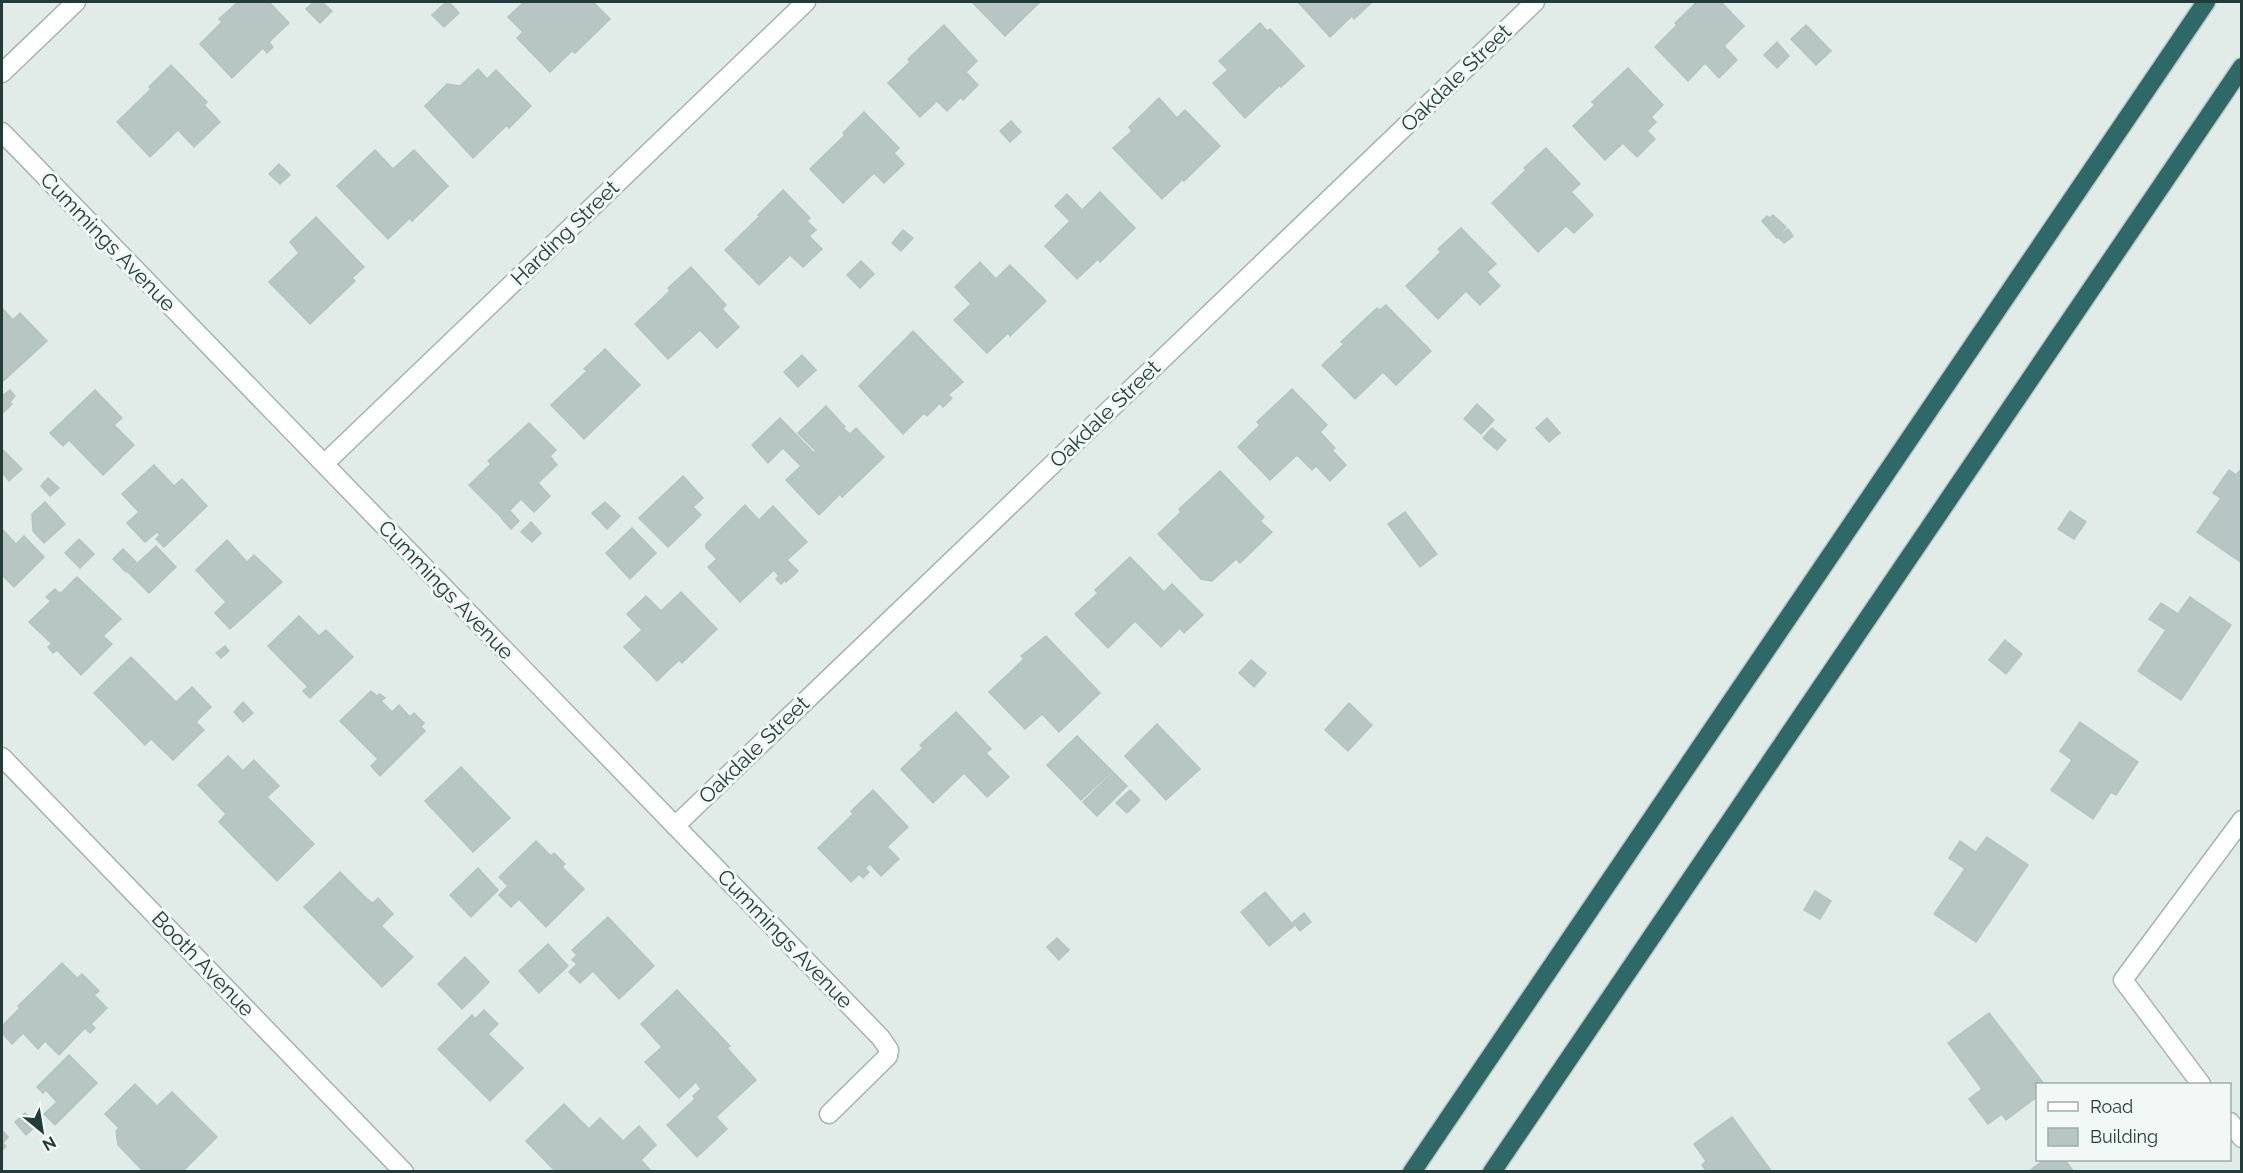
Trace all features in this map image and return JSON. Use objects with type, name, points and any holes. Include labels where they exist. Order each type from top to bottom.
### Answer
[{"type":"highway","points":[[1412,1172],[2206,2]]},
{"type":"highway","points":[[1492,1172],[2241,67]]},
{"type":"street","points":[[2,73],[76,2]]},
{"type":"street","name":"Harding Street","points":[[324,464],[806,2]]},
{"type":"street","name":"Oakdale Street","points":[[675,826],[1535,2]]},
{"type":"street","name":"Cummings Avenue","points":[[2,132],[881,1038],[889,1050],[885,1059],[829,1114]]},
{"type":"street","name":"Booth Avenue","points":[[2,757],[404,1172]]},
{"type":"street","points":[[2200,1083],[2123,980],[2241,820]]},
{"type":"street","points":[[2231,1125],[2241,1138]]},
{"type":"building","points":[[238,2],[269,2],[289,23],[269,42],[273,47],[267,53],[263,48],[232,78],[200,44],[222,22],[219,19]]},
{"type":"building","points":[[314,2],[322,2],[332,11],[320,23],[306,9]]},
{"type":"building","points":[[446,2],[449,2],[459,13],[444,27],[432,15]]},
{"type":"building","points":[[524,2],[593,2],[610,19],[575,53],[572,51],[550,72],[517,38],[523,32],[508,17]]},
{"type":"building","points":[[972,2],[1040,2],[1005,36]]},
{"type":"building","points":[[1298,2],[1372,2],[1354,19],[1352,16],[1330,37]]},
{"type":"building","points":[[1697,2],[1721,2],[1744,26],[1724,46],[1737,60],[1719,78],[1705,63],[1688,81],[1655,47]]},
{"type":"building","points":[[1260,23],[1267,31],[1270,29],[1304,66],[1245,118],[1213,83],[1228,70],[1219,61]]},
{"type":"building","points":[[944,25],[977,61],[966,72],[978,85],[963,100],[961,97],[947,111],[937,101],[920,117],[888,83],[910,62],[908,59]]},
{"type":"building","points":[[1806,25],[1831,51],[1816,65],[1791,39]]},
{"type":"building","points":[[1777,42],[1789,56],[1777,68],[1764,55]]},
{"type":"building","points":[[171,65],[207,102],[204,105],[220,122],[194,147],[178,130],[150,157],[117,122],[151,89],[149,87]]},
{"type":"building","points":[[1628,68],[1663,105],[1651,117],[1656,122],[1647,131],[1655,139],[1637,157],[1623,143],[1605,160],[1573,126],[1595,105],[1592,102]]},
{"type":"building","points":[[478,69],[487,79],[496,70],[531,106],[509,128],[507,125],[473,158],[425,106],[447,84],[460,86]]},
{"type":"building","points":[[1159,98],[1177,118],[1185,110],[1220,146],[1162,199],[1113,148],[1132,131],[1129,127]]},
{"type":"building","points":[[864,112],[899,148],[894,153],[904,164],[884,183],[874,173],[843,203],[810,169],[845,135],[843,133]]},
{"type":"building","points":[[1011,121],[1021,132],[1010,142],[1000,131]]},
{"type":"building","points":[[1546,148],[1580,184],[1571,192],[1593,215],[1574,233],[1566,226],[1538,252],[1492,203]]},
{"type":"building","points":[[375,150],[393,169],[414,150],[448,186],[412,221],[410,218],[388,239],[337,186]]},
{"type":"building","points":[[279,164],[290,175],[280,184],[269,174]]},
{"type":"building","points":[[783,190],[810,218],[807,221],[816,230],[809,236],[822,249],[803,267],[790,255],[759,285],[725,250]]},
{"type":"building","points":[[1100,192],[1135,228],[1100,262],[1098,259],[1077,279],[1045,246],[1070,221],[1055,206],[1067,194],[1082,210]]},
{"type":"building","points":[[1773,215],[1786,227],[1777,238],[1762,221],[1767,216],[1770,218]]},
{"type":"building","points":[[316,217],[364,267],[352,278],[355,281],[310,324],[269,282],[299,253],[290,242]]},
{"type":"building","points":[[1461,228],[1496,264],[1487,272],[1500,286],[1480,305],[1466,291],[1438,319],[1406,286],[1441,252],[1438,249]]},
{"type":"building","points":[[1788,229],[1793,236],[1784,243],[1778,237]]},
{"type":"building","points":[[903,230],[913,238],[901,251],[892,243]]},
{"type":"building","points":[[861,261],[874,274],[860,288],[847,275]]},
{"type":"building","points":[[980,262],[996,279],[1010,265],[1046,301],[1010,336],[1008,333],[987,353],[954,320],[971,304],[955,287]]},
{"type":"building","points":[[691,267],[726,305],[722,309],[739,327],[717,348],[700,330],[668,359],[635,324],[670,291],[668,288]]},
{"type":"building","points":[[1386,305],[1431,351],[1396,385],[1383,372],[1355,399],[1322,365],[1344,344],[1341,342],[1377,308],[1380,310]]},
{"type":"building","points":[[2,308],[13,320],[20,313],[47,341],[2,382]]},
{"type":"building","points":[[913,331],[963,382],[948,395],[952,398],[943,407],[940,403],[927,416],[924,413],[903,434],[859,386]]},
{"type":"building","points":[[605,349],[640,385],[584,439],[551,405],[587,371],[584,369]]},
{"type":"building","points":[[802,355],[816,370],[798,387],[784,372]]},
{"type":"building","points":[[1292,389],[1327,425],[1320,432],[1335,448],[1332,450],[1346,465],[1330,481],[1316,466],[1312,470],[1297,455],[1270,480],[1238,447],[1260,425],[1257,422]]},
{"type":"building","points":[[10,390],[15,396],[10,402],[12,404],[2,414],[2,396]]},
{"type":"building","points":[[95,390],[122,418],[114,425],[134,445],[103,475],[69,440],[63,446],[50,433]]},
{"type":"building","points":[[1477,404],[1494,420],[1481,434],[1464,419]]},
{"type":"building","points":[[826,406],[845,427],[843,428],[850,434],[856,428],[884,457],[842,497],[840,494],[819,515],[786,480],[801,466],[783,448],[768,463],[752,445],[780,418],[814,453],[816,451],[798,433]]},
{"type":"building","points":[[1547,418],[1560,433],[1549,442],[1536,428]]},
{"type":"building","points":[[529,423],[556,450],[550,456],[557,465],[538,483],[550,496],[534,512],[521,499],[502,518],[469,485],[491,464],[488,461]]},
{"type":"building","points":[[1492,428],[1506,440],[1497,450],[1483,438]]},
{"type":"building","points":[[2,449],[22,469],[9,481],[2,472],[4,468]]},
{"type":"building","points":[[154,465],[174,486],[182,479],[207,506],[164,547],[156,539],[160,535],[157,532],[145,542],[127,523],[139,512],[122,494]]},
{"type":"building","points":[[2242,468],[2242,563],[2197,532],[2221,498],[2213,493],[2229,470],[2236,475]]},
{"type":"building","points":[[1220,471],[1264,517],[1260,521],[1272,532],[1240,563],[1236,559],[1212,581],[1201,579],[1158,534],[1181,512],[1179,509]]},
{"type":"building","points":[[683,476],[703,498],[693,507],[701,515],[668,547],[639,518]]},
{"type":"building","points":[[48,478],[59,488],[50,496],[41,486]]},
{"type":"building","points":[[45,502],[65,524],[44,543],[33,531],[32,514]]},
{"type":"building","points":[[605,502],[620,516],[607,529],[592,513]]},
{"type":"building","points":[[745,505],[759,520],[773,506],[807,542],[787,560],[798,571],[786,582],[785,580],[781,584],[776,579],[779,576],[774,570],[740,602],[708,567],[717,559],[706,548],[706,544]]},
{"type":"building","points":[[510,511],[519,521],[511,529],[502,519]]},
{"type":"building","points":[[2070,511],[2086,522],[2074,539],[2058,529]]},
{"type":"building","points":[[1405,512],[1437,554],[1420,567],[1388,524]]},
{"type":"building","points":[[531,522],[541,533],[532,542],[521,532]]},
{"type":"building","points":[[632,528],[656,553],[630,579],[606,553]]},
{"type":"building","points":[[2,529],[16,544],[24,536],[44,557],[14,587],[2,575]]},
{"type":"building","points":[[79,539],[94,554],[80,568],[65,553]]},
{"type":"building","points":[[227,540],[247,562],[254,555],[282,582],[230,629],[215,613],[226,602],[196,570]]},
{"type":"building","points":[[156,546],[176,567],[149,593],[128,572]]},
{"type":"building","points":[[123,549],[136,562],[126,572],[113,559]]},
{"type":"building","points":[[1130,557],[1164,592],[1172,584],[1203,615],[1184,633],[1180,628],[1161,647],[1135,621],[1108,648],[1075,614],[1098,593],[1095,590]]},
{"type":"building","points":[[77,577],[121,619],[103,636],[112,644],[81,675],[57,650],[53,653],[48,647],[52,644],[29,622],[51,601],[46,597],[55,589],[59,593],[62,592]]},
{"type":"building","points":[[681,592],[717,629],[682,663],[679,660],[657,681],[624,647],[642,630],[627,614],[646,596],[661,611]]},
{"type":"building","points":[[2190,597],[2231,625],[2181,700],[2138,671],[2166,630],[2149,619],[2161,603],[2178,614]]},
{"type":"building","points":[[299,616],[319,636],[326,630],[353,657],[310,698],[303,691],[308,687],[268,646]]},
{"type":"building","points":[[1046,636],[1100,693],[1059,732],[1042,714],[1025,729],[989,692],[1024,659],[1021,656]]},
{"type":"building","points":[[2005,640],[2022,654],[2006,674],[1989,660]]},
{"type":"building","points":[[225,646],[229,651],[221,658],[216,653]]},
{"type":"building","points":[[131,657],[176,702],[192,687],[211,707],[196,722],[204,730],[173,760],[151,739],[145,745],[94,693]]},
{"type":"building","points":[[1251,660],[1266,673],[1254,687],[1239,673]]},
{"type":"building","points":[[371,691],[385,698],[381,701],[392,712],[399,705],[410,717],[414,713],[424,723],[421,727],[425,731],[380,776],[371,766],[378,759],[340,721]]},
{"type":"building","points":[[243,702],[253,713],[243,722],[234,712]]},
{"type":"building","points":[[1349,703],[1372,725],[1348,751],[1325,730]]},
{"type":"building","points":[[956,712],[991,749],[986,753],[1009,777],[987,797],[964,773],[933,803],[901,769],[923,748],[920,745]]},
{"type":"building","points":[[2080,722],[2138,762],[2116,795],[2111,792],[2093,819],[2051,790],[2072,760],[2060,751]]},
{"type":"building","points":[[1157,724],[1200,769],[1166,800],[1125,756]]},
{"type":"building","points":[[1077,736],[1112,771],[1081,800],[1047,765]]},
{"type":"building","points":[[228,756],[243,771],[254,760],[279,786],[267,797],[314,844],[277,881],[219,822],[226,814],[198,785]]},
{"type":"building","points":[[461,767],[510,818],[473,852],[425,801]]},
{"type":"building","points":[[1113,772],[1127,786],[1097,816],[1083,802]]},
{"type":"building","points":[[873,790],[908,827],[887,847],[899,859],[881,876],[870,864],[865,868],[869,872],[863,878],[859,874],[851,882],[818,848],[853,814],[851,811]]},
{"type":"building","points":[[1130,790],[1140,800],[1127,813],[1116,803]]},
{"type":"building","points":[[1987,837],[2028,865],[1976,942],[1934,914],[1965,869],[1949,858],[1960,841],[1976,852]]},
{"type":"building","points":[[536,841],[551,856],[554,853],[565,864],[562,867],[584,889],[546,927],[519,899],[511,907],[499,895],[508,886],[499,877]]},
{"type":"building","points":[[478,868],[498,890],[471,917],[450,895]]},
{"type":"building","points":[[340,872],[367,899],[373,903],[378,898],[393,914],[381,926],[413,957],[382,987],[304,907]]},
{"type":"building","points":[[1815,891],[1831,901],[1820,919],[1804,910]]},
{"type":"building","points":[[1265,892],[1294,926],[1269,946],[1241,912]]},
{"type":"building","points":[[1304,913],[1311,922],[1300,931],[1293,922]]},
{"type":"building","points":[[608,917],[654,966],[619,999],[593,971],[580,983],[569,972],[577,964],[572,960],[577,955],[572,950]]},
{"type":"building","points":[[1057,938],[1069,950],[1059,960],[1047,947]]},
{"type":"building","points":[[548,944],[568,966],[539,993],[519,971]]},
{"type":"building","points":[[465,957],[489,982],[462,1009],[438,984]]},
{"type":"building","points":[[62,963],[77,978],[82,974],[99,991],[94,995],[107,1008],[91,1024],[95,1028],[90,1033],[85,1028],[59,1055],[45,1041],[38,1049],[23,1033],[12,1044],[2,1033],[2,1026],[20,1008],[18,1006]]},
{"type":"building","points":[[677,990],[730,1046],[727,1048],[756,1080],[716,1117],[727,1129],[697,1157],[667,1125],[695,1099],[693,1096],[701,1089],[696,1082],[679,1098],[645,1062],[662,1047],[641,1024]]},
{"type":"building","points":[[484,1010],[498,1024],[488,1034],[523,1068],[490,1101],[438,1049],[472,1015],[475,1019]]},
{"type":"building","points":[[1989,1013],[2043,1083],[2036,1083],[2036,1098],[2006,1120],[2002,1114],[1988,1124],[1969,1099],[1982,1089],[1948,1043]]},
{"type":"building","points":[[69,1055],[97,1083],[55,1125],[44,1114],[57,1102],[46,1090],[43,1093],[37,1087]]},
{"type":"building","points":[[135,1084],[157,1106],[172,1092],[217,1137],[182,1172],[172,1172],[169,1169],[167,1172],[144,1172],[118,1145],[116,1131],[119,1128],[105,1114]]},
{"type":"building","points":[[564,1104],[589,1129],[600,1118],[623,1141],[639,1126],[656,1145],[641,1160],[652,1172],[556,1172],[526,1141]]},
{"type":"building","points":[[25,1113],[37,1125],[26,1135],[15,1122]]},
{"type":"building","points":[[1732,1117],[1772,1172],[1707,1172],[1702,1165],[1706,1161],[1694,1144]]},
{"type":"building","points":[[2,1130],[8,1137],[3,1143],[6,1146],[2,1151]]},
{"type":"building","points":[[2043,1161],[2066,1161],[2074,1172],[2028,1172]]}]
